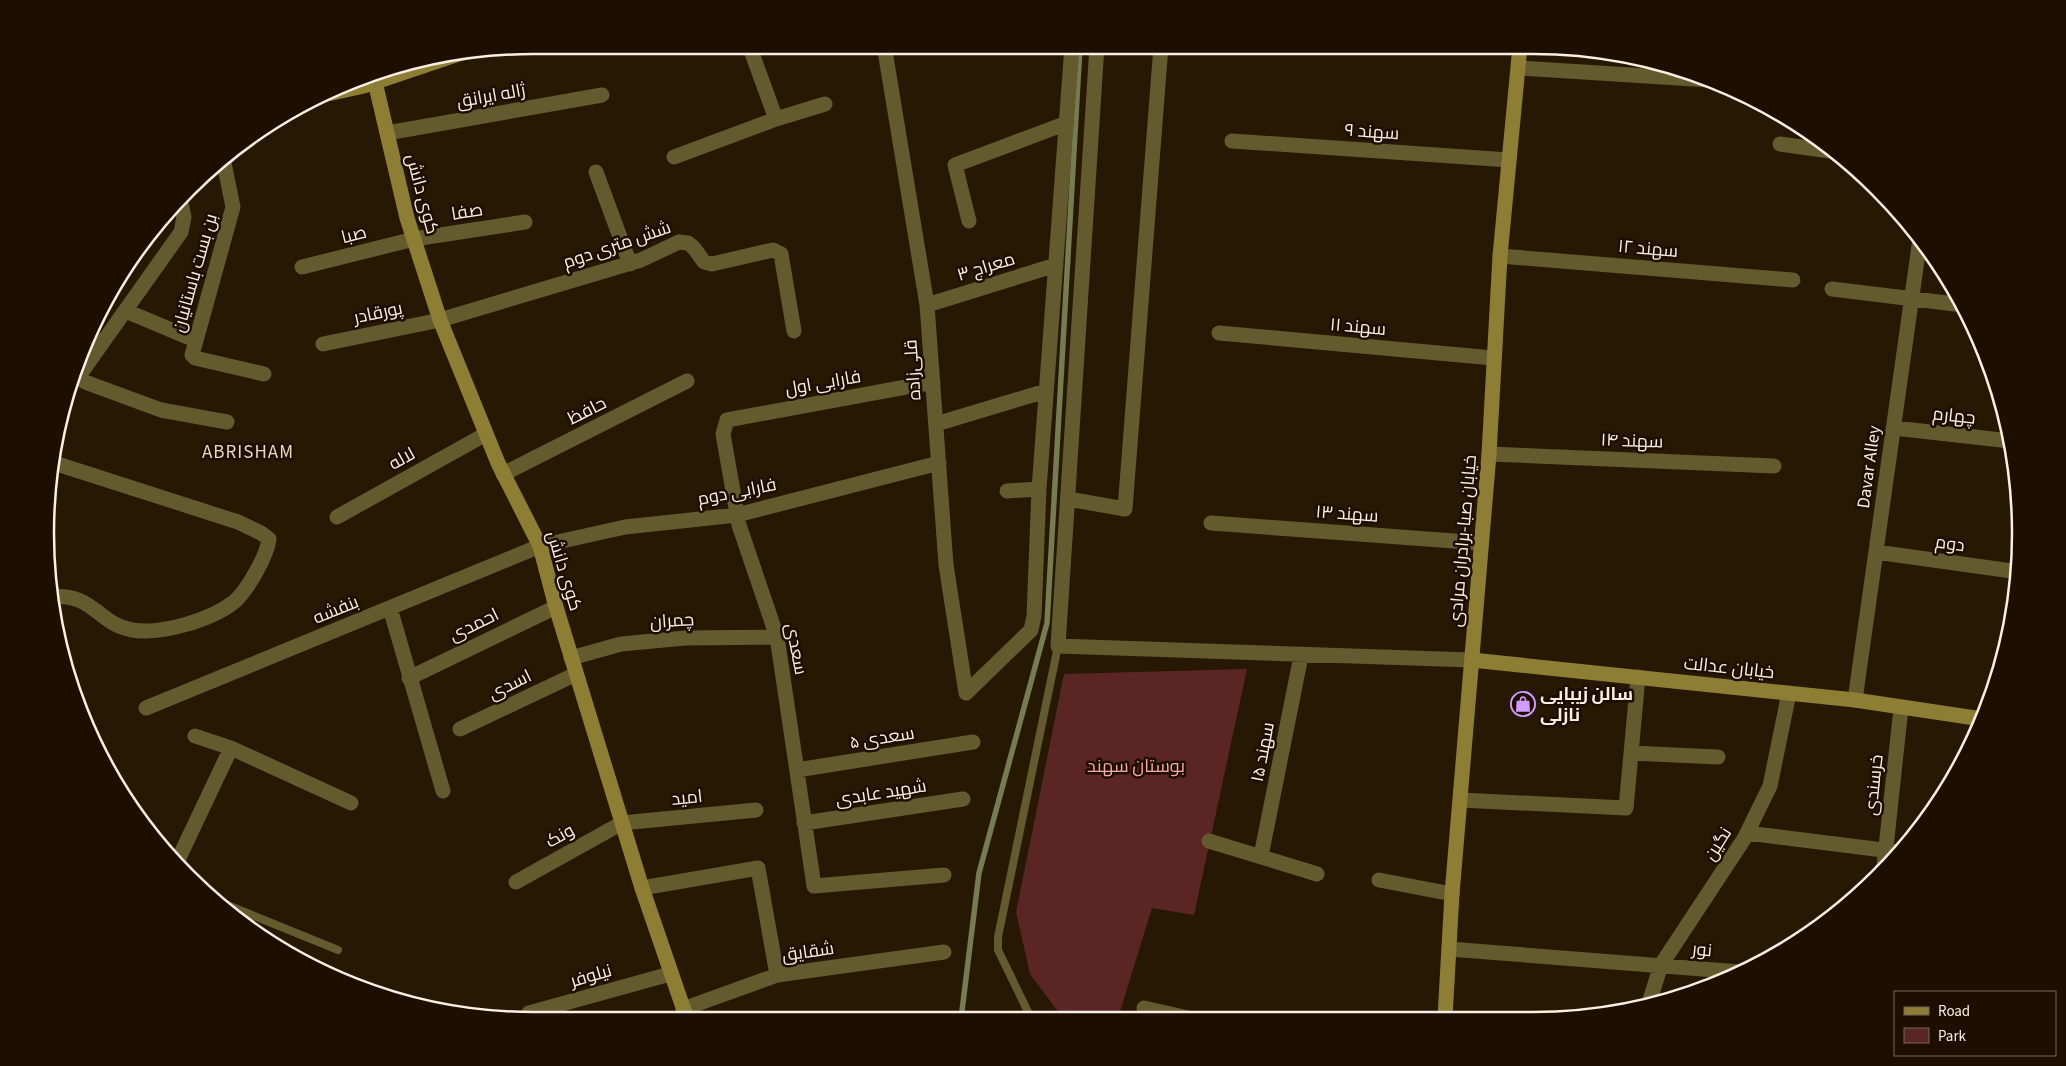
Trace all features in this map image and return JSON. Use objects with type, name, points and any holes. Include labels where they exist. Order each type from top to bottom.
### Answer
[{"type":"street","points":[[752,54],[776,119]]},
{"type":"street","name":"قلی‌زاده","points":[[885,54],[927,305],[946,565],[966,693],[1031,630],[1034,616],[1039,489]]},
{"type":"street","points":[[1007,491],[1039,489],[1071,54]]},
{"type":"street","points":[[1096,54],[1058,646],[1301,656],[1472,660]]},
{"type":"street","points":[[1068,499],[1125,509],[1160,54]]},
{"type":"street","points":[[1520,54],[1520,68]]},
{"type":"street","points":[[1520,68],[1524,54]]},
{"type":"street","points":[[1520,68],[1686,79]]},
{"type":"street","name":"خیابان صبا-برادران مرادی","points":[[1445,1012],[1452,894],[1489,454],[1500,256],[1520,68]]},
{"type":"street","name":"کوی دانش","points":[[368,83],[387,133],[407,218],[440,320],[503,474],[540,546],[571,658],[642,888],[684,1012]]},
{"type":"street","name":"ژاله ایرانق","points":[[387,133],[602,95]]},
{"type":"street","points":[[674,157],[776,119],[825,104]]},
{"type":"street","points":[[969,221],[955,166],[1066,123]]},
{"type":"street","name":"سهند ۹","points":[[1232,141],[1509,160]]},
{"type":"street","points":[[1780,144],[1820,150]]},
{"type":"street","name":"بن بست باستانیان","points":[[225,167],[233,207],[192,351],[194,358],[264,374]]},
{"type":"street","points":[[596,172],[630,264]]},
{"type":"street","points":[[82,372],[181,232],[184,217],[182,207]]},
{"type":"street","name":"صفا","points":[[414,239],[526,222]]},
{"type":"street","name":"صبا","points":[[302,267],[414,239]]},
{"type":"street","name":"شش متری دوم","points":[[440,320],[630,264],[679,242],[688,243],[704,262],[712,264],[774,250],[781,254],[794,331]]},
{"type":"street","name":"Davar Alley","points":[[1855,700],[1919,249]]},
{"type":"street","name":"سهند ۱۲","points":[[1500,256],[1793,280]]},
{"type":"street","name":"معراج ۳","points":[[927,305],[1056,265]]},
{"type":"street","points":[[1832,289],[1954,305]]},
{"type":"street","points":[[126,311],[196,340]]},
{"type":"street","name":"پورقادر","points":[[323,344],[440,320]]},
{"type":"street","name":"سهند ۱۱","points":[[1219,333],[1493,358]]},
{"type":"street","points":[[81,374],[81,378],[85,382],[161,410],[227,422]]},
{"type":"street","name":"حافظ","points":[[503,474],[687,381]]},
{"type":"street","name":"فارابی اول","points":[[724,425],[727,420],[933,382]]},
{"type":"street","points":[[936,424],[1046,391]]},
{"type":"street","name":"سعدی","points":[[724,425],[723,434],[739,525],[777,637],[814,886],[944,875]]},
{"type":"street","name":"چهارم","points":[[1894,428],[2003,440]]},
{"type":"street","name":"لاله","points":[[337,517],[486,434]]},
{"type":"street","name":"سهند ۱۴","points":[[1489,454],[1774,466]]},
{"type":"street","name":"فارابی دوم","points":[[540,546],[625,527],[737,515],[939,463]]},
{"type":"street","points":[[58,597],[73,597],[85,601],[106,619],[131,630],[149,631],[174,628],[212,615],[234,602],[257,570],[268,549],[269,539],[262,532],[238,522],[59,465]]},
{"type":"street","name":"سهند ۱۳","points":[[1211,523],[1481,543]]},
{"type":"street","name":"بنفشه","points":[[146,708],[540,546]]},
{"type":"street","name":"دوم","points":[[1876,552],[2010,571]]},
{"type":"street","name":"احمدی","points":[[409,678],[556,607]]},
{"type":"street","points":[[390,608],[443,791]]},
{"type":"street","name":"چمران","points":[[571,658],[621,644],[639,642],[685,638],[777,637]]},
{"type":"street","name":"سهند ۱۵","points":[[1261,856],[1301,656]]},
{"type":"street","name":"خیابان عدالت","points":[[1472,660],[1855,700],[1975,718]]},
{"type":"street","name":"اسدی","points":[[460,729],[576,674]]},
{"type":"street","points":[[1460,800],[1626,808],[1638,677]]},
{"type":"street","name":"نگین","points":[[1651,997],[1661,965],[1747,833],[1770,786],[1789,693]]},
{"type":"street","name":"خرسندی","points":[[1892,850],[1901,708]]},
{"type":"street","points":[[195,736],[231,748],[351,804]]},
{"type":"street","name":"سعدی ۵","points":[[796,770],[974,742]]},
{"type":"street","points":[[180,856],[231,748]]},
{"type":"street","points":[[1631,753],[1718,757]]},
{"type":"street","name":"شهید عابدی","points":[[804,823],[963,799]]},
{"type":"street","name":"امید","points":[[622,823],[756,810]]},
{"type":"street","name":"ونک","points":[[516,882],[622,823]]},
{"type":"street","points":[[1747,833],[1891,851]]},
{"type":"street","points":[[1209,840],[1317,874]]},
{"type":"street","points":[[642,888],[758,868],[777,976]]},
{"type":"street","points":[[1379,880],[1452,894]]},
{"type":"street","name":"نور","points":[[1449,949],[1727,971]]},
{"type":"street","name":"شقایق","points":[[690,1012],[777,976],[944,952]]},
{"type":"street","name":"نیلوفر","points":[[533,1012],[670,974]]},
{"type":"street","points":[[1144,1008],[1162,1012]]},
{"type":"lane","points":[[1028,1012],[998,950],[998,937],[1058,646]]},
{"type":"lane","points":[[236,909],[338,950]]},
{"type":"green space","name":"بوستان سهند","points":[[1247,669],[1194,915],[1152,908],[1120,1012],[1058,1012],[1030,974],[1016,912],[1064,674]]},
{"type":"waterway","points":[[962,1012],[979,873],[1047,623],[1080,54]]},
{"type":"place","name":"سالن زیبایی نازلی","points":[[1523,704]]},
{"type":"district","name":"ABRISHAM","points":[[248,452]]}]
